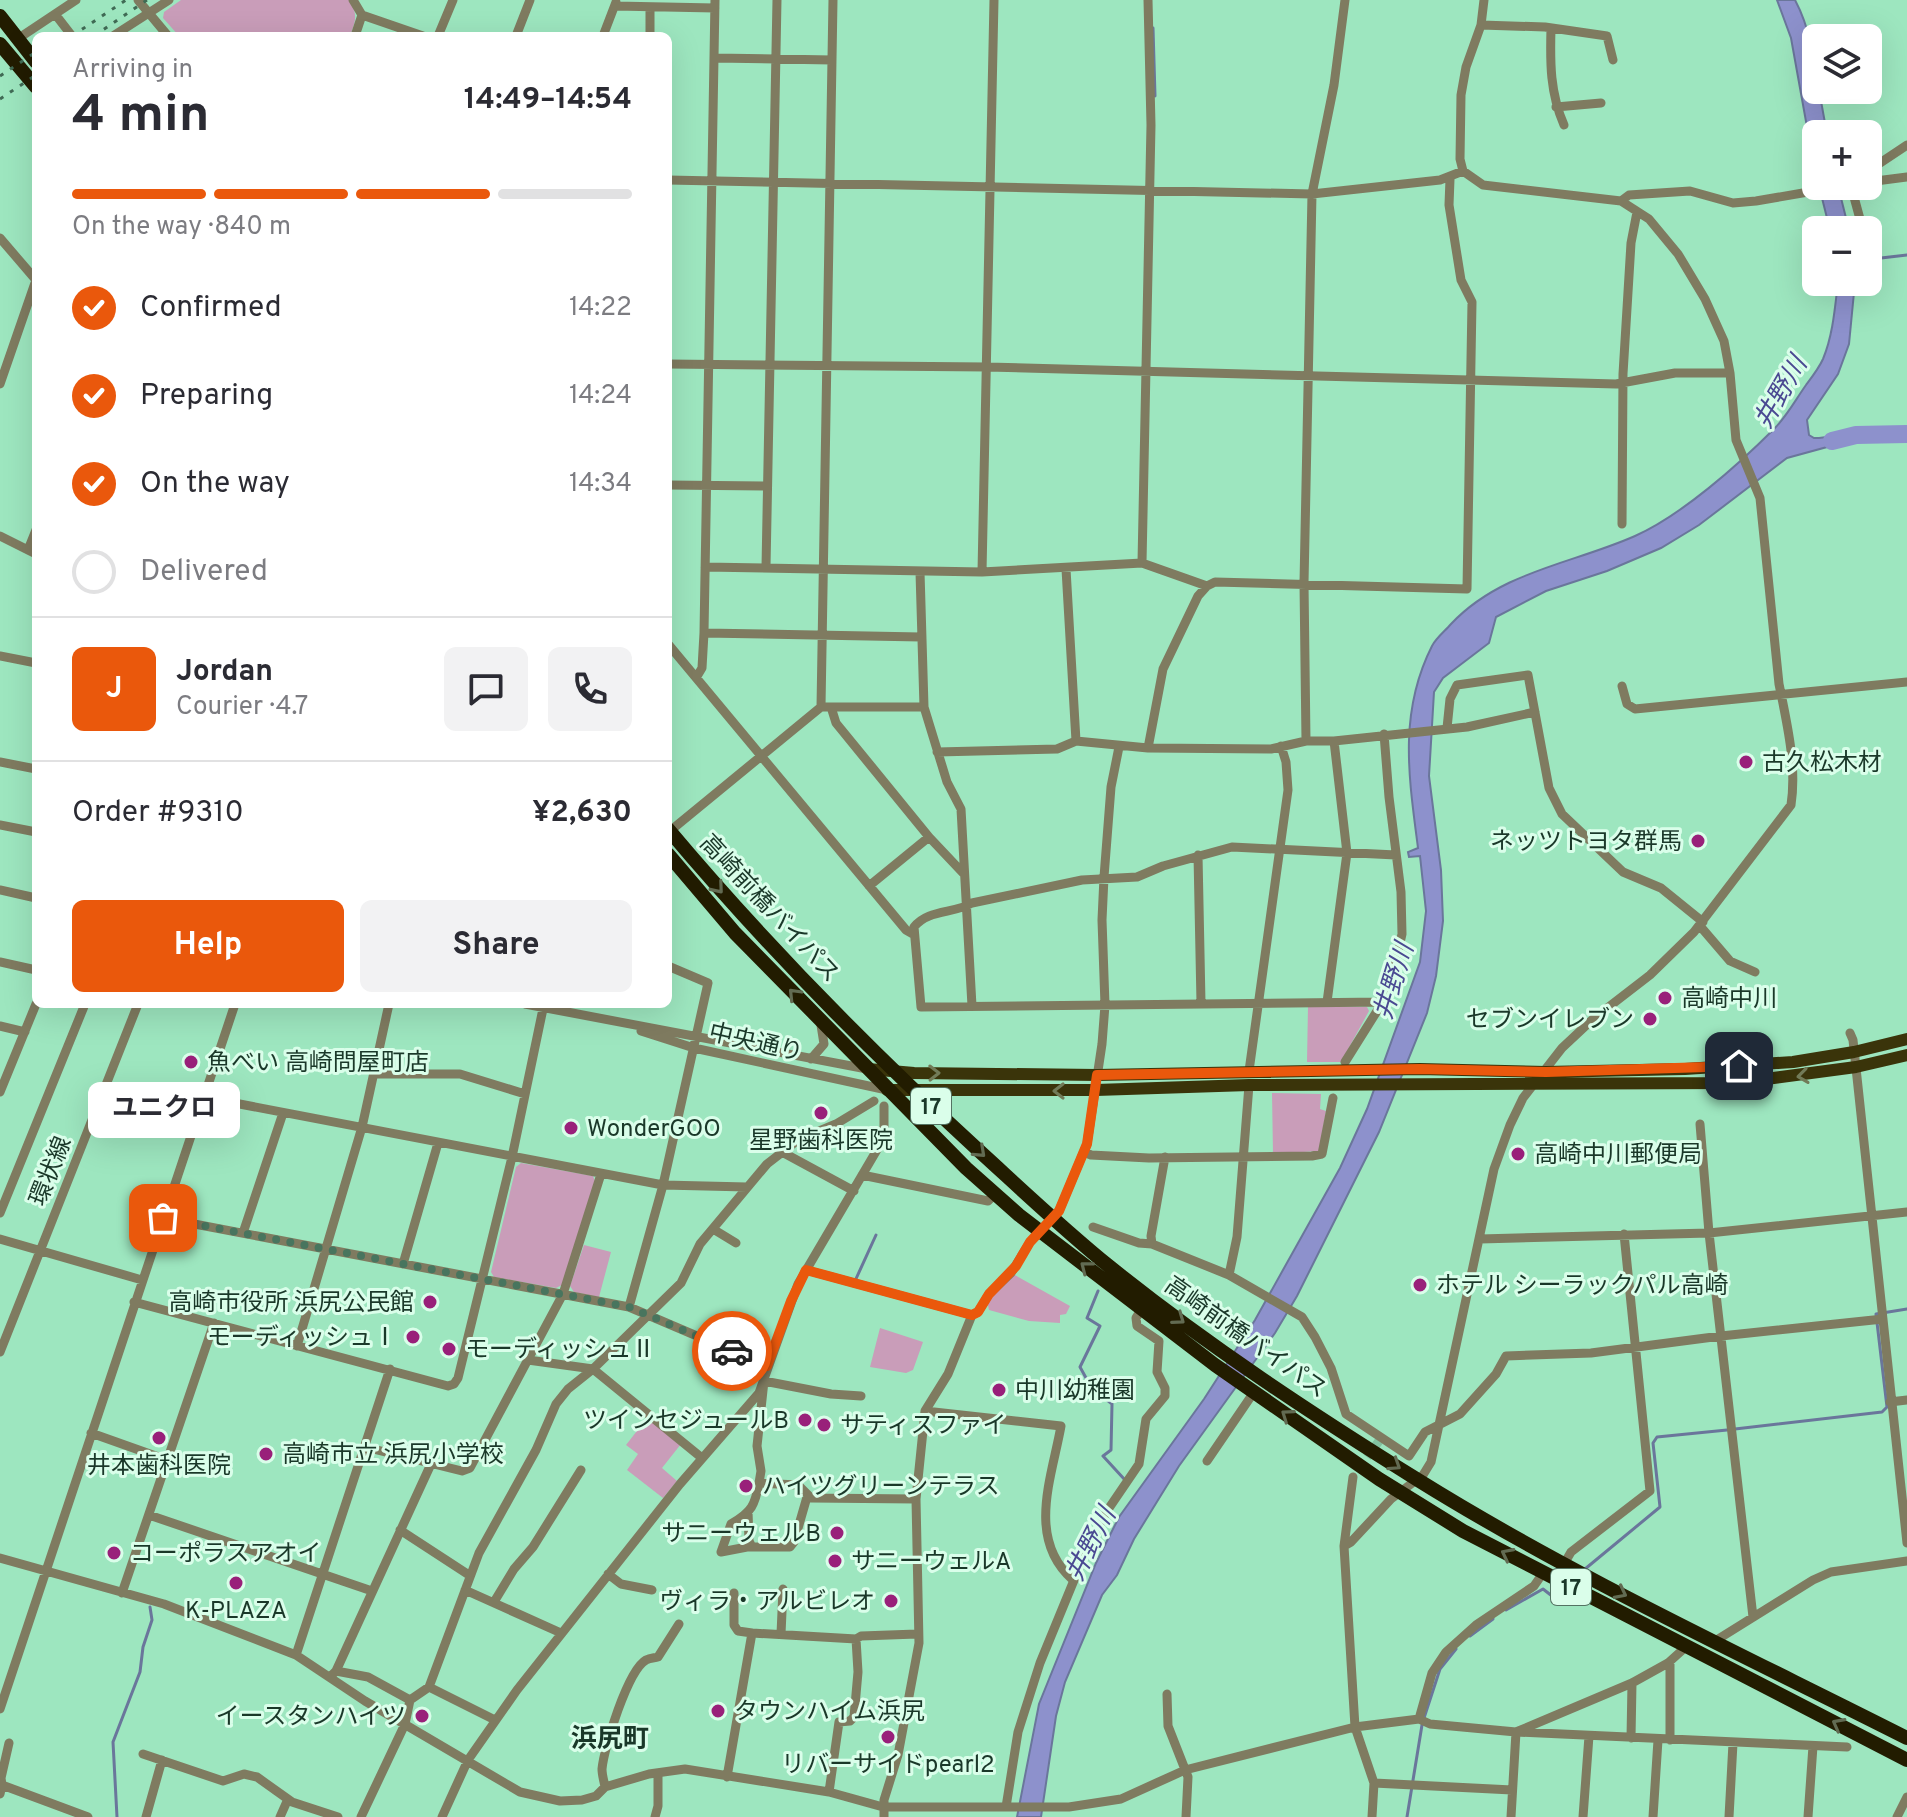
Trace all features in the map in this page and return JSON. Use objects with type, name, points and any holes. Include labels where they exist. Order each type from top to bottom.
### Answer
[{"type":"highway","points":[[0,16],[32,56]]},
{"type":"highway","points":[[0,44],[32,82]]},
{"type":"highway","name":"高崎前橋バイパス","points":[[672,834],[746,921],[916,1092],[1110,1267],[1224,1351],[1254,1386],[1400,1493],[1463,1531],[1907,1760]]},
{"type":"highway","name":"高崎前橋バイパス","points":[[672,859],[735,933],[887,1090],[995,1194],[1215,1365],[1564,1564],[1907,1738]]},
{"type":"main road","points":[[887,1090],[1096,1090],[1420,1069],[1546,1072],[1700,1068],[1793,1062],[1907,1039]]},
{"type":"main road","points":[[868,1069],[1249,1078],[1360,1085],[1736,1083],[1856,1067],[1907,1055]]},
{"type":"main road","points":[[941,1115],[941,1098],[948,1091]]},
{"type":"street","points":[[19,38],[76,0]]},
{"type":"street","points":[[138,0],[165,32]]},
{"type":"street","points":[[119,32],[169,0]]},
{"type":"street","points":[[353,0],[362,15],[411,32]]},
{"type":"street","points":[[440,32],[453,0]]},
{"type":"street","points":[[518,32],[530,0]]},
{"type":"street","points":[[766,567],[777,0]]},
{"type":"street","points":[[833,0],[822,635],[826,707],[929,837],[963,873]]},
{"type":"street","points":[[982,572],[994,0]]},
{"type":"street","points":[[1142,563],[1151,125],[1148,0]]},
{"type":"street","points":[[1306,741],[1304,583],[1312,194],[1334,85],[1345,0]]},
{"type":"street","points":[[1344,1546],[1418,1480],[1431,1462],[1500,1152],[1519,1105],[1574,1036],[1650,975],[1701,924],[1791,805],[1794,786],[1760,498],[1735,434],[1724,341],[1705,299],[1678,254],[1649,219],[1621,201],[1483,185],[1463,171],[1460,159],[1461,95],[1466,67],[1481,25],[1484,0]]},
{"type":"street","points":[[605,32],[616,3],[650,8],[715,4],[704,633],[702,668],[696,678]]},
{"type":"street","points":[[650,8],[650,32]]},
{"type":"street","points":[[55,14],[69,32]]},
{"type":"street","points":[[356,32],[362,15]]},
{"type":"street","points":[[1481,25],[1551,28],[1607,36],[1613,60]]},
{"type":"street","points":[[1551,28],[1550,81],[1564,125]]},
{"type":"street","points":[[715,58],[832,60]]},
{"type":"street","points":[[1556,107],[1601,103]]},
{"type":"street","points":[[1882,162],[1907,145]]},
{"type":"street","points":[[672,180],[1312,194],[1450,179],[1463,171]]},
{"type":"street","points":[[1882,180],[1907,177]]},
{"type":"street","points":[[1148,748],[1163,669],[1198,596],[1215,582],[1467,589],[1472,302],[1461,280],[1449,205],[1450,179]]},
{"type":"street","points":[[1621,201],[1629,195],[1690,191],[1733,203],[1802,193]]},
{"type":"street","points":[[1622,524],[1623,384],[1631,243],[1637,212]]},
{"type":"street","points":[[0,238],[32,275]]},
{"type":"street","points":[[0,384],[32,292]]},
{"type":"street","points":[[672,364],[987,367],[1623,384],[1675,373],[1730,373]]},
{"type":"street","points":[[672,485],[767,486]]},
{"type":"street","points":[[0,536],[32,552]]},
{"type":"street","points":[[705,567],[982,572],[1142,563],[1207,586]]},
{"type":"street","points":[[1066,569],[1076,741]]},
{"type":"street","points":[[920,572],[924,707],[947,782],[961,809],[972,1006]]},
{"type":"street","points":[[704,633],[921,637]]},
{"type":"street","points":[[672,649],[906,930],[913,934]]},
{"type":"street","points":[[0,656],[32,662]]},
{"type":"street","points":[[1443,728],[1457,685],[1528,675],[1549,788],[1562,814],[1623,872],[1661,888],[1701,924],[1730,961],[1755,972]]},
{"type":"street","points":[[1622,686],[1627,704],[1635,709],[1907,682]]},
{"type":"street","points":[[672,828],[826,707],[924,707]]},
{"type":"street","points":[[937,752],[1057,749],[1076,741],[1119,747],[1271,749],[1306,741],[1334,741],[1467,727],[1535,712]]},
{"type":"street","points":[[1345,1062],[1389,992],[1402,934],[1389,734]]},
{"type":"street","points":[[1327,1002],[1347,853],[1334,741]]},
{"type":"street","points":[[1229,1275],[1237,1237],[1249,1078],[1288,790],[1286,762],[1281,746]]},
{"type":"street","points":[[883,1812],[903,1735],[917,1655],[916,1499],[925,1411],[948,1374],[972,1315],[1011,1273],[1040,1231],[1060,1209],[1091,1129],[1105,1005],[1104,877],[1111,787],[1119,747]]},
{"type":"street","points":[[0,762],[32,768]]},
{"type":"street","points":[[0,825],[32,831]]},
{"type":"street","points":[[869,886],[929,837]]},
{"type":"street","points":[[1382,1002],[921,1007],[913,934],[920,920],[972,903],[1104,877],[1137,877],[1198,855],[1232,847],[1396,855]]},
{"type":"street","points":[[1198,855],[1201,1003]]},
{"type":"street","points":[[0,890],[32,897]]},
{"type":"street","points":[[0,962],[32,969]]},
{"type":"street","points":[[629,1307],[663,1185],[708,983],[672,968]]},
{"type":"street","points":[[0,1092],[34,1008]]},
{"type":"street","points":[[0,1213],[83,1008]]},
{"type":"street","name":"環状線","points":[[0,1352],[136,1008]]},
{"type":"street","points":[[0,1709],[234,1008]]},
{"type":"street","points":[[297,1346],[362,1127],[388,1008]]},
{"type":"street","points":[[134,1302],[448,1386],[456,1383],[512,1157],[543,1008]]},
{"type":"street","name":"中央通り","points":[[552,1008],[868,1069]]},
{"type":"street","points":[[811,1059],[824,1044],[820,1021]]},
{"type":"street","name":"中央通り","points":[[619,1023],[694,1048],[887,1090]]},
{"type":"street","points":[[0,1026],[25,1032]]},
{"type":"street","points":[[1850,1033],[1907,1543]]},
{"type":"street","points":[[374,1074],[460,1074],[525,1094]]},
{"type":"street","points":[[203,1097],[663,1185],[747,1187]]},
{"type":"street","points":[[1084,1152],[1091,1155],[1165,1157],[1322,1154],[1333,1098]]},
{"type":"street","points":[[361,1817],[405,1724],[410,1700],[429,1687],[469,1575],[494,1522],[536,1450],[556,1404],[568,1389],[593,1369],[681,1283],[700,1244],[767,1164],[798,1140],[879,1104],[884,1135],[881,1143],[806,1270],[767,1366],[757,1446],[761,1471],[754,1505],[731,1524],[721,1552],[752,1547],[790,1547],[794,1542],[807,1497],[804,1491],[794,1484],[774,1486],[759,1483]]},
{"type":"street","points":[[243,1233],[283,1113]]},
{"type":"street","points":[[1700,1124],[1709,1233],[1753,1617]]},
{"type":"street","points":[[403,1264],[438,1143]]},
{"type":"street","points":[[782,1152],[854,1191]]},
{"type":"street","points":[[1152,1244],[1165,1157]]},
{"type":"street","points":[[365,1447],[462,1471],[470,1468],[563,1294],[601,1174]]},
{"type":"street","points":[[862,1175],[988,1201],[995,1194]]},
{"type":"street","points":[[1480,1239],[1709,1233],[1907,1212]]},
{"type":"street","points":[[163,1218],[629,1307],[767,1366]]},
{"type":"street","points":[[1093,1227],[1139,1243],[1152,1244],[1229,1275],[1299,1315],[1327,1359],[1346,1414],[1409,1456],[1425,1432],[1460,1414],[1496,1374],[1506,1356],[1591,1353],[1883,1319]]},
{"type":"street","points":[[713,1229],[736,1243]]},
{"type":"street","points":[[1564,1564],[1571,1552],[1650,1491],[1624,1234]]},
{"type":"street","points":[[0,1239],[142,1280]]},
{"type":"street","points":[[806,1270],[972,1315]]},
{"type":"street","points":[[1007,1807],[1024,1707],[1073,1580],[1099,1524],[1139,1464],[1146,1419],[1165,1396],[1165,1388],[1157,1372],[1159,1341],[1137,1326],[1136,1318],[1141,1310]]},
{"type":"street","points":[[122,1593],[214,1323]]},
{"type":"street","points":[[528,1360],[593,1369],[702,1458]]},
{"type":"street","points":[[296,1655],[390,1369]]},
{"type":"street","points":[[764,1381],[831,1394],[861,1396]]},
{"type":"street","points":[[442,1817],[468,1760],[495,1720],[608,1574],[759,1393],[764,1381]]},
{"type":"street","points":[[1207,1461],[1254,1386]]},
{"type":"street","points":[[1890,1402],[1907,1400]]},
{"type":"street","points":[[925,1411],[1061,1426],[1045,1494],[1046,1517],[1056,1562],[1073,1580]]},
{"type":"street","points":[[91,1433],[167,1460]]},
{"type":"street","points":[[333,1674],[431,1464]]},
{"type":"street","points":[[494,1602],[581,1470]]},
{"type":"street","points":[[1353,1477],[1344,1546],[1355,1727],[1374,1783],[1372,1817]]},
{"type":"street","points":[[807,1497],[916,1499]]},
{"type":"street","points":[[748,1511],[752,1547]]},
{"type":"street","points":[[149,1515],[372,1591]]},
{"type":"street","points":[[400,1530],[469,1575]]},
{"type":"street","points":[[0,1558],[197,1615],[296,1655],[333,1674],[365,1701],[520,1792],[560,1801],[582,1800],[596,1796],[605,1787],[685,1769],[829,1792],[883,1812],[1055,1807],[1121,1799],[1185,1770],[1355,1727],[1422,1721],[1516,1732],[1847,1747]]},
{"type":"street","points":[[1715,1641],[1831,1572],[1907,1561]]},
{"type":"street","points":[[1422,1721],[1432,1673],[1446,1652],[1476,1625],[1534,1586],[1543,1573]]},
{"type":"street","points":[[608,1574],[621,1584],[652,1590]]},
{"type":"street","points":[[781,1634],[783,1589]]},
{"type":"street","points":[[465,1590],[561,1633]]},
{"type":"street","points":[[734,1593],[734,1625],[738,1631],[856,1639],[861,1636],[917,1634]]},
{"type":"street","points":[[605,1787],[602,1771],[618,1707],[638,1668],[645,1660],[658,1657],[679,1624]]},
{"type":"street","points":[[727,1777],[752,1633]]},
{"type":"street","points":[[829,1792],[839,1722],[850,1721],[854,1717],[858,1672],[856,1639]]},
{"type":"street","points":[[1516,1732],[1632,1683],[1670,1662],[1688,1645]]},
{"type":"street","points":[[1670,1662],[1670,1740]]},
{"type":"street","points":[[333,1674],[368,1677],[410,1700]]},
{"type":"street","points":[[1631,1738],[1632,1683]]},
{"type":"street","points":[[429,1687],[495,1720]]},
{"type":"street","points":[[1167,1694],[1168,1726],[1188,1777],[1186,1817]]},
{"type":"street","points":[[1511,1817],[1516,1732]]},
{"type":"street","points":[[1583,1817],[1589,1736]]},
{"type":"street","points":[[1653,1817],[1658,1740]]},
{"type":"street","points":[[9,1743],[1,1789],[88,1817]]},
{"type":"street","points":[[1729,1817],[1733,1743]]},
{"type":"street","points":[[1808,1817],[1813,1746]]},
{"type":"street","points":[[143,1754],[223,1781],[244,1774],[257,1777],[288,1799],[338,1817]]},
{"type":"street","points":[[146,1817],[162,1760]]},
{"type":"street","points":[[655,1817],[658,1773]]},
{"type":"street","points":[[1374,1783],[1512,1790]]},
{"type":"street","points":[[1897,1817],[1907,1797]]},
{"type":"street","points":[[280,1817],[288,1799]]},
{"type":"shaded area","points":[[181,0],[349,0],[355,21],[351,32],[175,32],[163,18],[164,12]]},
{"type":"shaded area","points":[[1308,1006],[1367,1007],[1369,1011],[1341,1062],[1307,1062]]},
{"type":"shaded area","points":[[1272,1093],[1321,1094],[1320,1109],[1326,1111],[1319,1151],[1273,1154]]},
{"type":"shaded area","points":[[521,1163],[593,1176],[595,1181],[562,1285],[556,1288],[494,1277],[491,1272],[516,1167]]},
{"type":"shaded area","points":[[584,1245],[611,1252],[599,1297],[574,1292],[570,1286]]},
{"type":"shaded area","points":[[1013,1274],[1070,1306],[1066,1314],[1060,1315],[1060,1323],[1029,1321],[989,1310],[987,1301]]},
{"type":"shaded area","points":[[880,1328],[923,1342],[913,1370],[906,1373],[870,1367]]},
{"type":"shaded area","points":[[647,1418],[681,1444],[662,1468],[677,1481],[663,1498],[627,1470],[638,1454],[626,1445]]},
{"type":"water","points":[[1777,0],[1795,0],[1805,24],[1802,24],[1802,99],[1791,38]]},
{"type":"water","points":[[1803,104],[1822,104],[1824,120],[1806,120]]},
{"type":"water","points":[[1822,200],[1842,200],[1846,216],[1826,216]]},
{"type":"water","points":[[1836,296],[1854,296],[1849,344],[1838,374],[1807,420],[1809,435],[1814,438],[1856,435],[1849,441],[1787,458],[1699,525],[1661,548],[1607,571],[1546,591],[1496,617],[1489,643],[1443,678],[1434,692],[1429,776],[1441,870],[1443,921],[1436,976],[1427,1013],[1379,1132],[1297,1296],[1275,1333],[1179,1466],[1134,1539],[1117,1575],[1102,1595],[1065,1682],[1056,1716],[1041,1817],[1017,1817],[1039,1704],[1096,1563],[1119,1517],[1204,1399],[1255,1320],[1340,1168],[1367,1109],[1420,962],[1426,911],[1420,856],[1409,857],[1408,852],[1418,848],[1409,746],[1414,696],[1432,646],[1471,606],[1492,592],[1515,580],[1635,536],[1709,488],[1783,419],[1821,362],[1831,331]]},
{"type":"waterway","points":[[1153,28],[1155,96]]},
{"type":"waterway","points":[[1882,258],[1907,255]]},
{"type":"waterway","points":[[1832,441],[1856,435],[1907,434]]},
{"type":"waterway","points":[[855,1281],[876,1235]]},
{"type":"waterway","points":[[1098,1291],[1087,1318],[1100,1326],[1080,1367],[1091,1387],[1112,1404],[1111,1450],[1103,1456],[1125,1480]]},
{"type":"waterway","points":[[1735,1429],[1882,1412],[1887,1407],[1876,1314],[1907,1309]]},
{"type":"waterway","points":[[1585,1569],[1660,1507],[1653,1443],[1657,1437],[1727,1430]]},
{"type":"waterway","points":[[1506,1610],[1543,1589],[1552,1596],[1563,1587]]},
{"type":"waterway","points":[[117,1817],[113,1742],[140,1672],[143,1647],[152,1620],[150,1607]]},
{"type":"waterway","points":[[1470,1636],[1493,1619]]},
{"type":"waterway","points":[[1424,1718],[1440,1669],[1456,1649]]},
{"type":"waterway","points":[[1407,1817],[1422,1725]]},
{"type":"tunnel","points":[[1359,1468],[1379,1441]]},
{"type":"railway","points":[[78,32],[126,0]]},
{"type":"railway","points":[[100,32],[147,0]]},
{"type":"railway","points":[[0,76],[32,55]]},
{"type":"railway","points":[[0,99],[32,78]]},
{"type":"way so far","points":[[163,1218],[629,1307],[732,1351]]},
{"type":"place","name":"古久松木材","points":[[1746,762]]},
{"type":"place","name":"ネッツトヨタ群馬","points":[[1698,841]]},
{"type":"place","name":"高崎中川","points":[[1665,998]]},
{"type":"place","name":"セブンイレブン","points":[[1650,1019]]},
{"type":"place","name":"魚べい 高崎問屋町店","points":[[191,1062]]},
{"type":"place","name":"星野歯科医院","points":[[821,1113]]},
{"type":"place","name":"WonderGOO","points":[[571,1128]]},
{"type":"place","name":"高崎中川郵便局","points":[[1518,1154]]},
{"type":"place","name":"ユニクロ","points":[[163,1218]]},
{"type":"place","name":"ホテル シーラックパル高崎","points":[[1420,1285]]},
{"type":"place","name":"高崎市役所 浜尻公民館","points":[[430,1302]]},
{"type":"place","name":"モーディッシュⅠ","points":[[413,1337]]},
{"type":"place","name":"モーディッシュⅡ","points":[[449,1349]]},
{"type":"place","name":"中川幼稚園","points":[[999,1390]]},
{"type":"place","name":"ツインセジュールB","points":[[805,1420]]},
{"type":"place","name":"サティスファイ","points":[[824,1425]]},
{"type":"place","name":"井本歯科医院","points":[[159,1438]]},
{"type":"place","name":"高崎市立 浜尻小学校","points":[[266,1454]]},
{"type":"place","name":"ハイツグリーンテラス","points":[[746,1486]]},
{"type":"place","name":"サニーウェルB","points":[[837,1533]]},
{"type":"place","name":"コーポラスアオイ","points":[[114,1553]]},
{"type":"place","name":"サニーウェルA","points":[[835,1561]]},
{"type":"place","name":"K-PLAZA","points":[[236,1583]]},
{"type":"place","name":"ヴィラ・アルビレオ","points":[[891,1601]]},
{"type":"place","name":"タウンハイム浜尻","points":[[718,1711]]},
{"type":"place","name":"イースタンハイツ","points":[[422,1716]]},
{"type":"place","name":"リバーサイドpearl2","points":[[888,1737]]},
{"type":"district","name":"浜尻町","points":[[610,1738]]},
{"type":"route","points":[[732,1351],[767,1366],[806,1270],[972,1315],[978,1312],[997,1284],[1011,1273],[1030,1242],[1059,1211],[1087,1144],[1097,1075],[1420,1069],[1546,1072],[1739,1066]]},
{"type":"water label","name":"井野川","points":[[1780,392]]},
{"type":"water label","name":"井野川","points":[[1393,981]]},
{"type":"water label","name":"井野川","points":[[1090,1544]]}]
